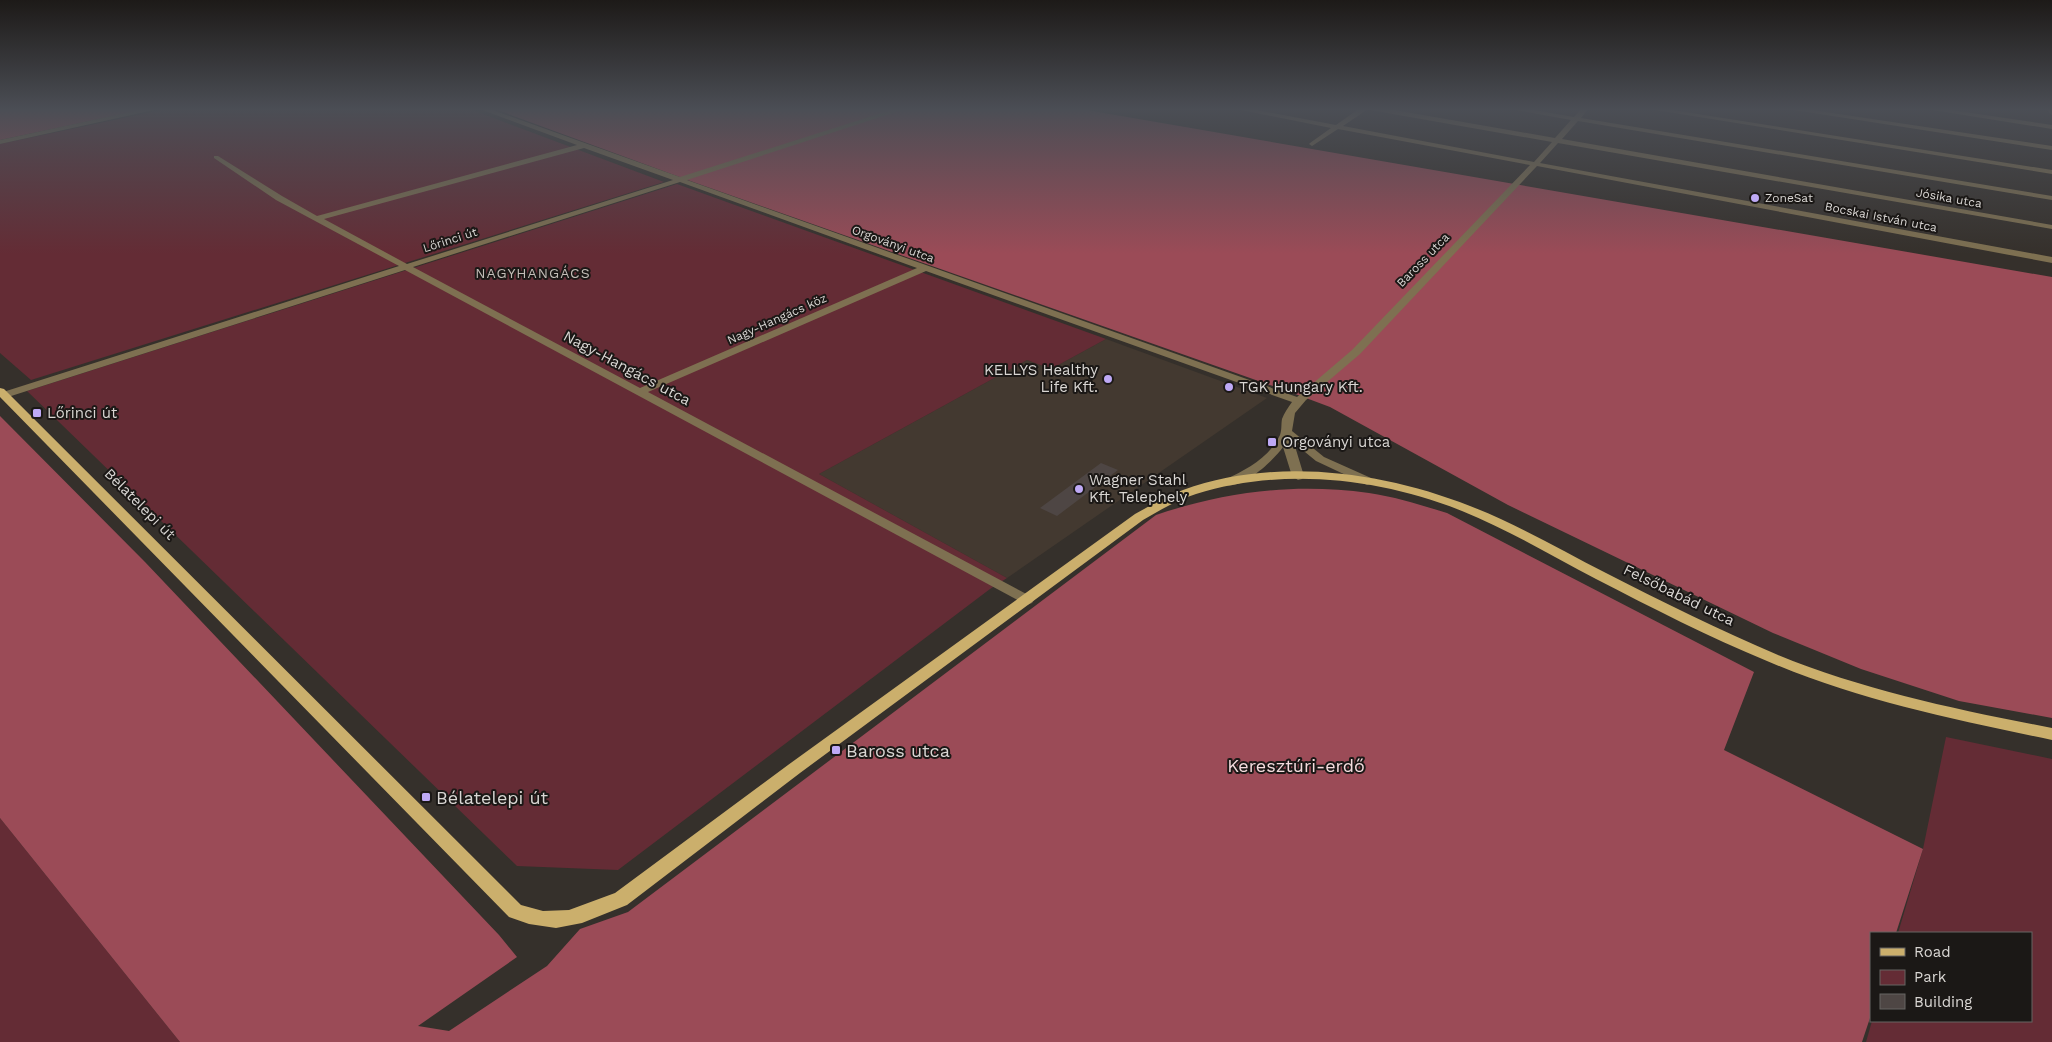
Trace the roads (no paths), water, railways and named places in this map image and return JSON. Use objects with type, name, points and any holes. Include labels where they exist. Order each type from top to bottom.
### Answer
[{"type":"main road","name":"Bélatelepi út","points":[[2,393],[515,911],[531,918],[560,920]]},
{"type":"main road","name":"Baross utca","points":[[560,920],[590,913],[621,899],[786,775],[1139,517],[1190,492],[1230,482],[1257,478],[1298,476]]},
{"type":"main road","name":"Felsőbabád utca","points":[[1298,476],[1367,481],[1418,492],[1475,512],[1694,624],[1814,674],[1856,689],[1935,711],[2052,734]]},
{"type":"street","name":"Nagy-Hangács utca","points":[[216,157],[279,198],[1027,600]]},
{"type":"street","points":[[318,218],[543,157]]},
{"type":"street","name":"Orgoványi utca","points":[[612,157],[1298,401]]},
{"type":"street","name":"Lőrinci út","points":[[2,393],[752,157]]},
{"type":"street","name":"Bocskai István utca","points":[[1497,157],[2052,260]]},
{"type":"street","name":"Baross utca","points":[[1298,476],[1287,432],[1286,420],[1298,401],[1343,365],[1544,157]]},
{"type":"street","name":"Jósika utca","points":[[1648,157],[2052,227]]},
{"type":"street","points":[[1800,157],[2052,198]]},
{"type":"street","points":[[1954,157],[2052,172]]},
{"type":"street","name":"Nagy-Hangács köz","points":[[639,392],[924,268]]},
{"type":"street","points":[[1287,432],[1320,459],[1367,481]]},
{"type":"street","name":"Baross utca","points":[[1230,482],[1258,467],[1281,444],[1287,432]]},
{"type":"place","name":"ZoneSat","points":[[1755,198]]},
{"type":"place","name":"KELLYS Healthy Life Kft.","points":[[1108,379]]},
{"type":"place","name":"TGK Hungary Kft.","points":[[1229,387]]},
{"type":"place","name":"Lőrinci út","points":[[37,413]]},
{"type":"place","name":"Orgoványi utca","points":[[1272,442]]},
{"type":"place","name":"Wagner Stahl Kft. Telephely","points":[[1079,489]]},
{"type":"place","name":"Baross utca","points":[[836,750]]},
{"type":"place","name":"Bélatelepi út","points":[[426,797]]},
{"type":"district","name":"NAGYHANGÁCS","points":[[533,273]]},
{"type":"park label","name":"Keresztúri-erdő","points":[[1296,765]]}]
